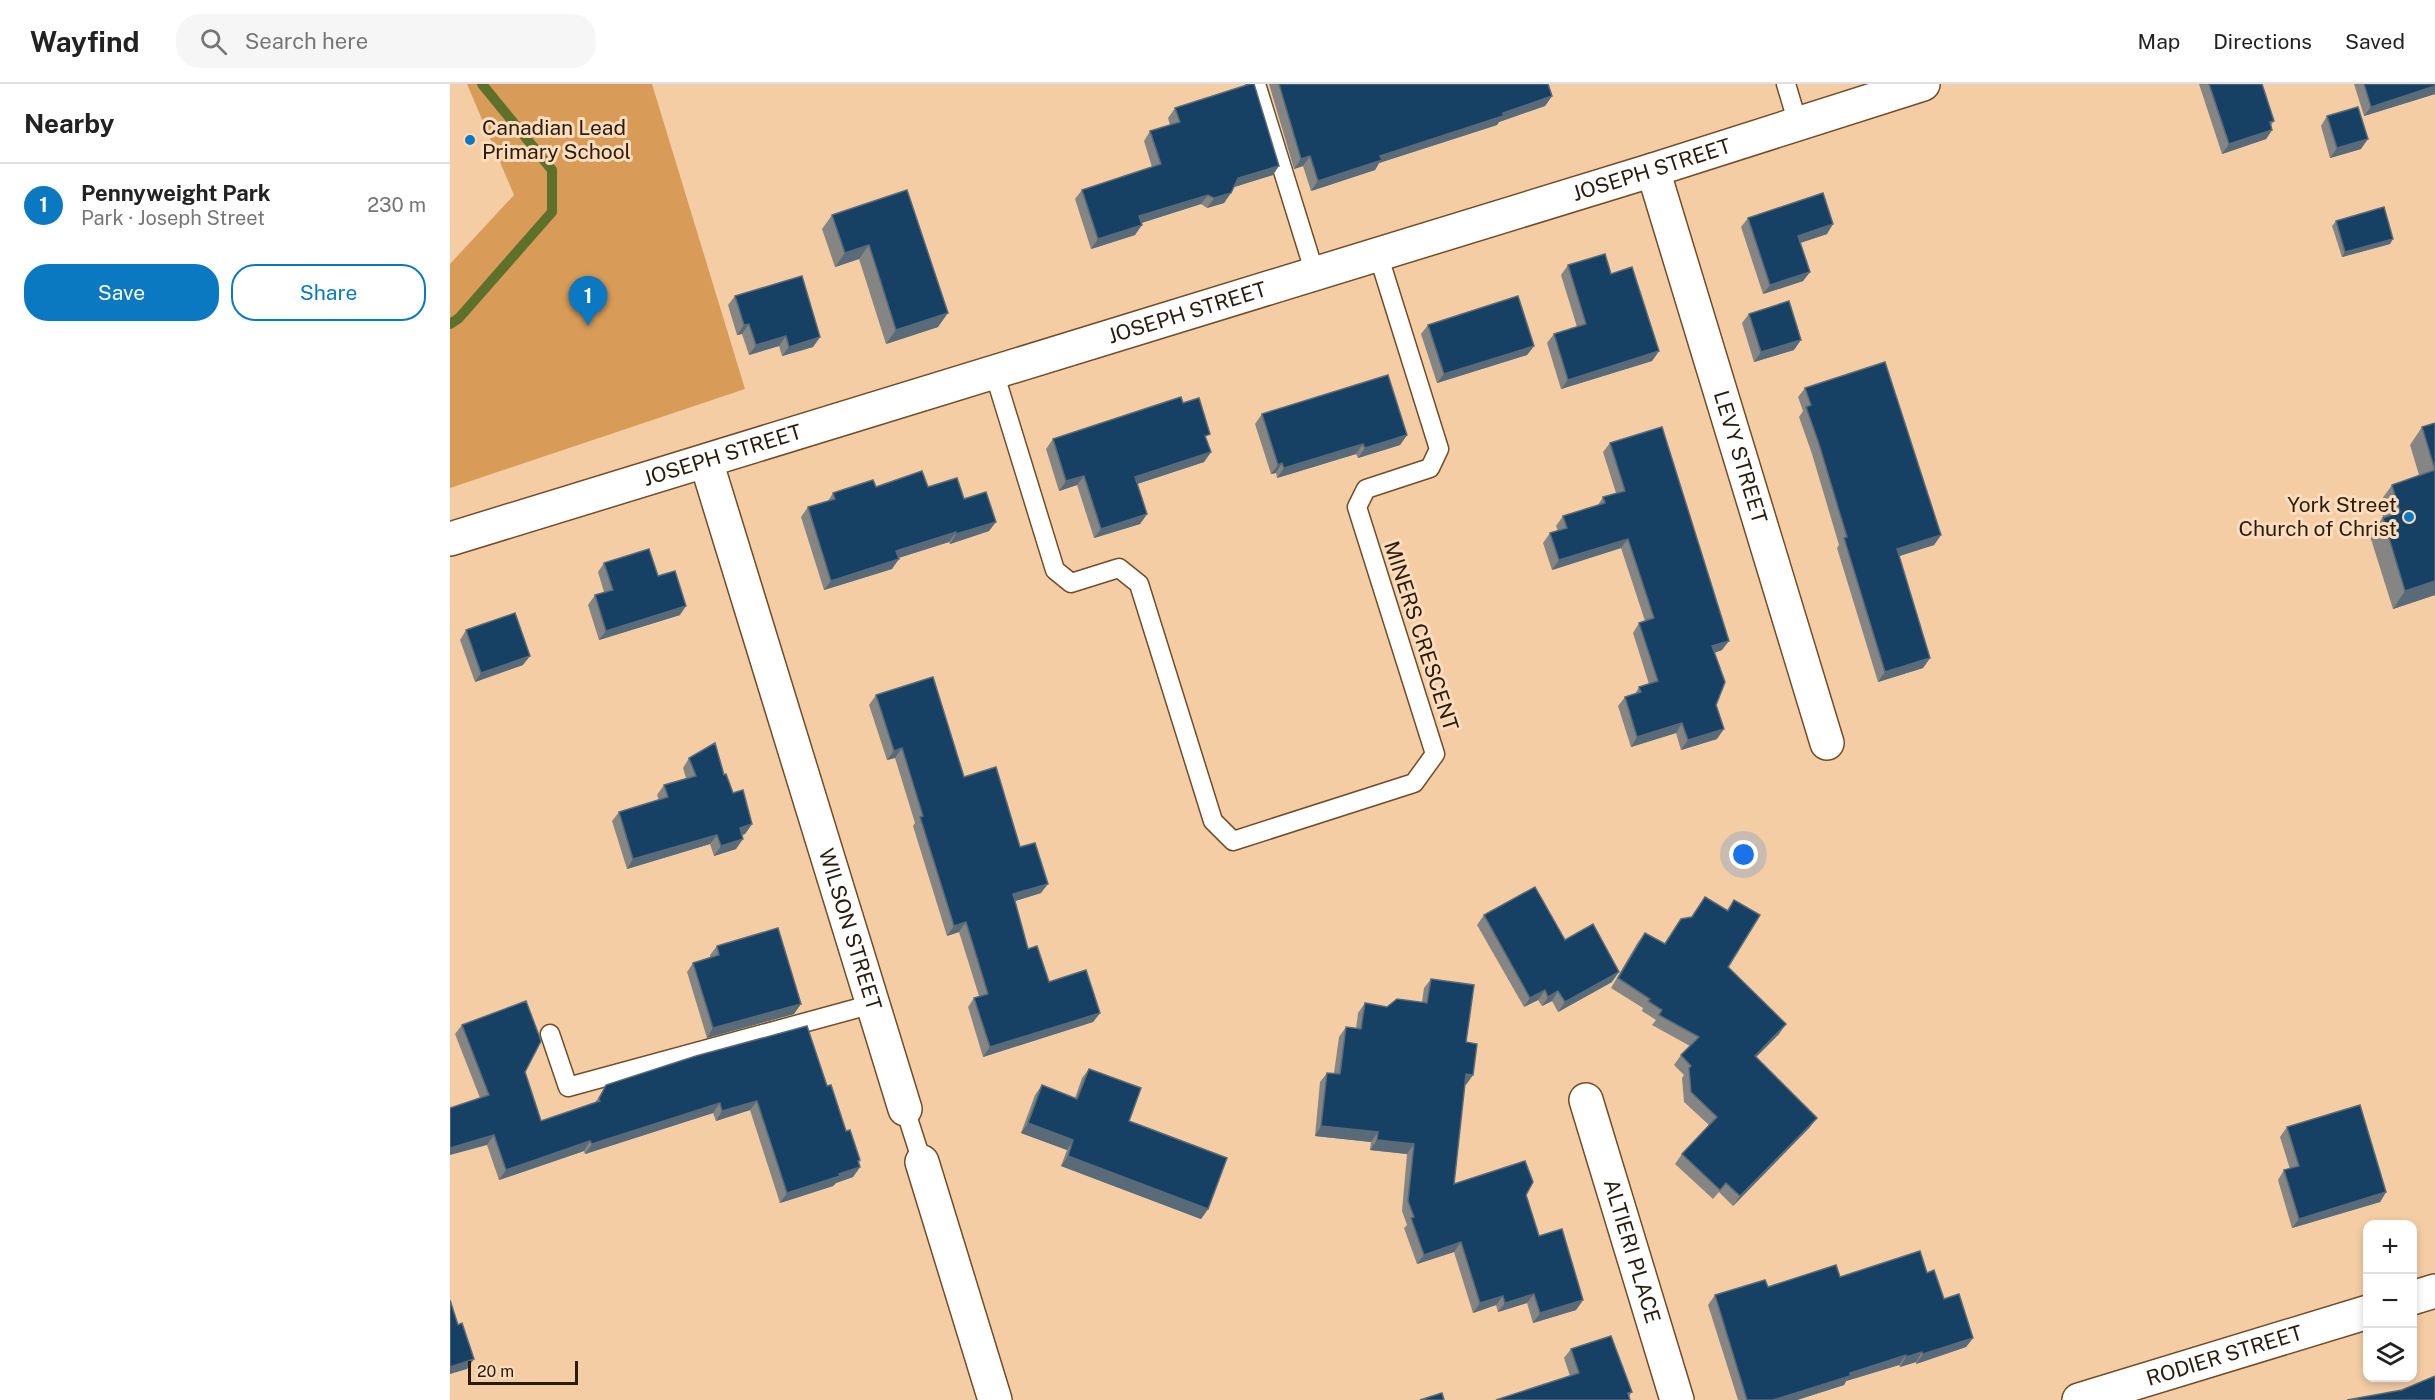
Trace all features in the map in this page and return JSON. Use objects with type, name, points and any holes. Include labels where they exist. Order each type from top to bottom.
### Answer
[{"type":"street","name":"JOSEPH STREET","points":[[450,539],[1653,170],[1923,84]]},
{"type":"street","name":"LEVY STREET","points":[[1653,170],[1827,743]]},
{"type":"street","name":"WILSON STREET","points":[[706,460],[905,1108]]},
{"type":"street","name":"ALTIERI PLACE","points":[[1586,1100],[1677,1400]]},
{"type":"street","name":"WILSON STREET","points":[[922,1162],[995,1400]]},
{"type":"street","points":[[2417,1296],[2435,1291]]},
{"type":"street","name":"RODIER STREET","points":[[2079,1400],[2363,1313]]},
{"type":"lane","points":[[1256,84],[1315,274]]},
{"type":"lane","points":[[1786,84],[1798,124]]},
{"type":"lane","name":"MINERS CRESCENT","points":[[994,372],[1055,570],[1071,583],[1119,568],[1139,584],[1214,821],[1233,841],[1414,783],[1435,754],[1357,507],[1365,489],[1430,468],[1438,448],[1378,254]]},
{"type":"lane","points":[[550,1034],[568,1087],[873,1004]]},
{"type":"lane","name":"WILSON STREET","points":[[905,1108],[922,1162]]},
{"type":"shaded area","points":[[467,84],[652,84],[745,389],[450,488],[450,264],[514,195]]},
{"type":"building","points":[[1254,84],[1279,166],[1238,178],[1231,193],[1214,198],[1208,195],[1139,216],[1142,225],[1098,239],[1082,190],[1161,164],[1150,131],[1180,122],[1175,108]]},
{"type":"building","points":[[1279,84],[1548,84],[1552,96],[1503,113],[1503,116],[1380,156],[1382,160],[1318,181],[1310,156],[1301,159]]},
{"type":"building","points":[[2209,84],[2262,84],[2274,121],[2270,122],[2272,130],[2229,144]]},
{"type":"building","points":[[2364,84],[2435,84],[2435,86],[2371,107]]},
{"type":"building","points":[[2358,107],[2368,139],[2337,148],[2327,116]]},
{"type":"building","points":[[907,190],[948,313],[896,330],[869,245],[845,253],[832,215]]},
{"type":"building","points":[[1823,193],[1833,224],[1798,236],[1810,272],[1770,285],[1748,218]]},
{"type":"building","points":[[2384,207],[2393,239],[2345,252],[2336,221]]},
{"type":"building","points":[[1605,254],[1611,274],[1632,267],[1659,351],[1568,380],[1554,334],[1586,324],[1568,265]]},
{"type":"building","points":[[802,276],[820,337],[789,347],[786,336],[756,345],[749,324],[744,325],[735,296]]},
{"type":"building","points":[[1518,296],[1534,346],[1444,374],[1428,325]]},
{"type":"building","points":[[1789,301],[1801,340],[1761,352],[1749,314]]},
{"type":"building","points":[[1885,362],[1941,535],[1897,549],[1930,658],[1885,672],[1844,538],[1847,537],[1806,407],[1811,405],[1805,388]]},
{"type":"building","points":[[1388,375],[1407,435],[1365,448],[1363,444],[1284,468],[1282,463],[1278,465],[1262,414]]},
{"type":"building","points":[[1181,397],[1183,403],[1199,398],[1210,434],[1205,436],[1211,452],[1135,477],[1147,514],[1101,529],[1084,476],[1066,481],[1053,439]]},
{"type":"building","points":[[2435,423],[2435,470],[2422,427]]},
{"type":"building","points":[[1662,427],[1729,641],[1712,646],[1725,682],[1716,705],[1724,729],[1688,740],[1682,723],[1637,737],[1625,697],[1641,692],[1639,687],[1658,681],[1639,623],[1654,618],[1628,539],[1559,560],[1550,533],[1567,528],[1563,516],[1605,503],[1603,497],[1625,491],[1610,443]]},
{"type":"building","name":"York Street Church of Christ","points":[[2435,470],[2435,581],[2405,591],[2383,518],[2400,512],[2392,485]]},
{"type":"building","points":[[922,471],[928,487],[957,478],[964,499],[986,492],[996,522],[896,551],[899,559],[831,581],[808,507],[835,499],[833,493],[873,480],[876,487]]},
{"type":"building","points":[[649,549],[658,576],[675,571],[686,606],[606,631],[595,595],[613,590],[604,563]]},
{"type":"building","points":[[515,613],[530,656],[481,673],[466,630]]},
{"type":"building","points":[[933,677],[964,777],[996,767],[1020,847],[1035,843],[1048,884],[1013,894],[1028,949],[1037,946],[1049,982],[1086,970],[1100,1013],[990,1047],[974,998],[988,994],[966,922],[954,926],[920,817],[923,816],[902,748],[894,751],[876,695]]},
{"type":"building","points":[[715,743],[724,775],[726,774],[733,793],[743,790],[752,824],[740,828],[743,839],[721,846],[717,835],[633,859],[619,812],[668,797],[664,785],[696,776],[689,758]]},
{"type":"building","points":[[1535,887],[1565,940],[1593,924],[1619,972],[1565,1002],[1558,991],[1548,997],[1545,990],[1530,998],[1484,915]]},
{"type":"building","points":[[1705,897],[1728,911],[1734,900],[1760,915],[1728,967],[1786,1024],[1755,1056],[1817,1118],[1740,1196],[1726,1183],[1720,1190],[1682,1154],[1717,1117],[1691,1092],[1689,1068],[1691,1066],[1681,1055],[1699,1037],[1659,1015],[1662,1010],[1648,1001],[1650,999],[1618,978],[1645,933],[1665,944],[1681,919],[1692,917]]},
{"type":"building","points":[[778,928],[801,1004],[713,1028],[693,963],[719,955],[717,946]]},
{"type":"building","points":[[1431,979],[1474,985],[1466,1042],[1477,1044],[1473,1075],[1466,1074],[1454,1184],[1525,1161],[1533,1182],[1526,1195],[1539,1236],[1562,1229],[1583,1300],[1540,1313],[1534,1294],[1505,1303],[1503,1296],[1480,1303],[1461,1242],[1424,1255],[1411,1218],[1414,1217],[1408,1201],[1414,1144],[1377,1140],[1378,1132],[1321,1126],[1327,1073],[1340,1074],[1346,1027],[1361,1029],[1365,1003],[1387,1007],[1397,999],[1427,1003]]},
{"type":"building","points":[[526,1001],[541,1041],[525,1072],[541,1121],[600,1101],[606,1085],[696,1056],[807,1026],[827,1086],[831,1085],[846,1131],[850,1130],[860,1160],[858,1161],[860,1167],[787,1193],[757,1101],[722,1111],[720,1103],[592,1144],[590,1141],[506,1170],[494,1135],[450,1148],[450,1108],[489,1095],[462,1025]]},
{"type":"building","points":[[1089,1069],[1141,1088],[1129,1121],[1227,1158],[1208,1209],[1068,1156],[1073,1140],[1028,1123],[1042,1085],[1077,1099]]},
{"type":"building","points":[[2360,1105],[2386,1192],[2299,1219],[2284,1170],[2299,1166],[2287,1127]]},
{"type":"building","points":[[1920,1251],[1927,1273],[1934,1270],[1944,1299],[1959,1294],[1973,1338],[1923,1354],[1922,1352],[1906,1357],[1906,1355],[1850,1373],[1850,1376],[1773,1400],[1747,1400],[1715,1295],[1765,1280],[1768,1287],[1836,1265],[1840,1277]]},
{"type":"building","points":[[450,1300],[458,1325],[462,1323],[474,1359],[450,1367]]},
{"type":"building","points":[[1611,1336],[1632,1392],[1628,1393],[1630,1400],[1496,1400],[1579,1373],[1571,1349]]},
{"type":"building","points":[[2435,1376],[2435,1400],[2347,1400],[2402,1390]]},
{"type":"building","points":[[1442,1393],[1444,1400],[1420,1400]]},
{"type":"waterway","points":[[450,324],[459,318],[552,212],[552,170],[482,84]]},
{"type":"place","name":"Canadian Lead Primary School","points":[[470,140]]},
{"type":"place","name":"Pennyweight Park","points":[[588,326]]},
{"type":"place","name":"York Street Church of Christ","points":[[2409,517]]}]
